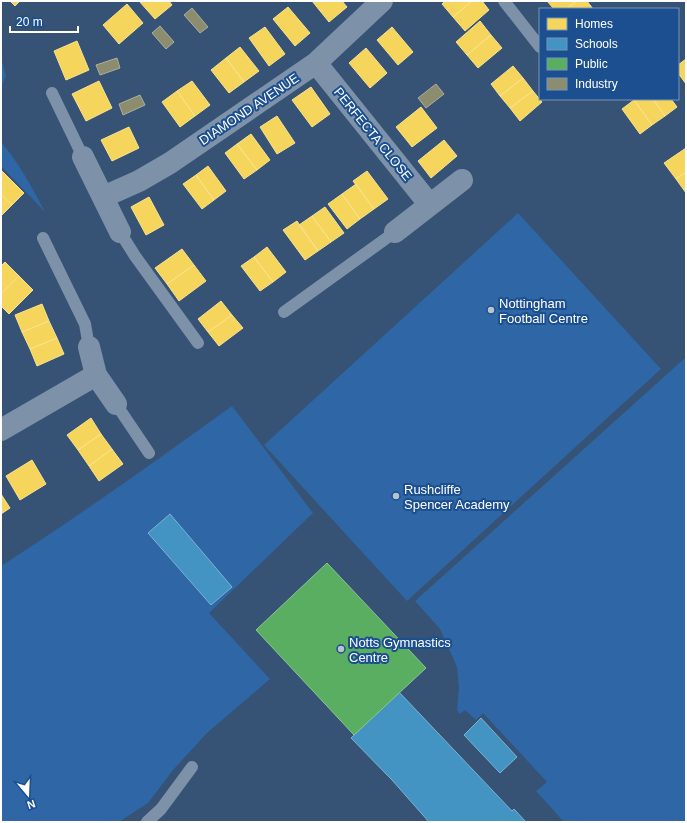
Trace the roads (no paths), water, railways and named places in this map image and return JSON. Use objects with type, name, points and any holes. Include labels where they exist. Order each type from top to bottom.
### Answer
[{"type":"street","name":"DIAMOND AVENUE","points":[[103,198],[139,181],[170,163],[316,63],[376,3]]},
{"type":"street","name":"PERFECTA CLOSE","points":[[316,63],[430,205]]},
{"type":"street","points":[[83,157],[120,232]]},
{"type":"street","points":[[395,232],[462,180]]},
{"type":"street","points":[[89,347],[96,375],[116,404]]},
{"type":"street","points":[[1,430],[96,375]]},
{"type":"lane","points":[[504,1],[539,46]]},
{"type":"lane","points":[[52,93],[83,157]]},
{"type":"lane","points":[[120,232],[135,256],[198,343]]},
{"type":"lane","points":[[284,312],[395,232]]},
{"type":"lane","points":[[43,238],[85,324],[89,347]]},
{"type":"lane","points":[[116,404],[149,453]]},
{"type":"lane","points":[[147,822],[161,809],[192,768]]},
{"type":"place","name":"Nottingham Football Centre","points":[[491,310]]},
{"type":"place","name":"Rushcliffe Spencer Academy","points":[[396,496]]},
{"type":"place","name":"Notts Gymnastics Centre","points":[[341,649]]}]
